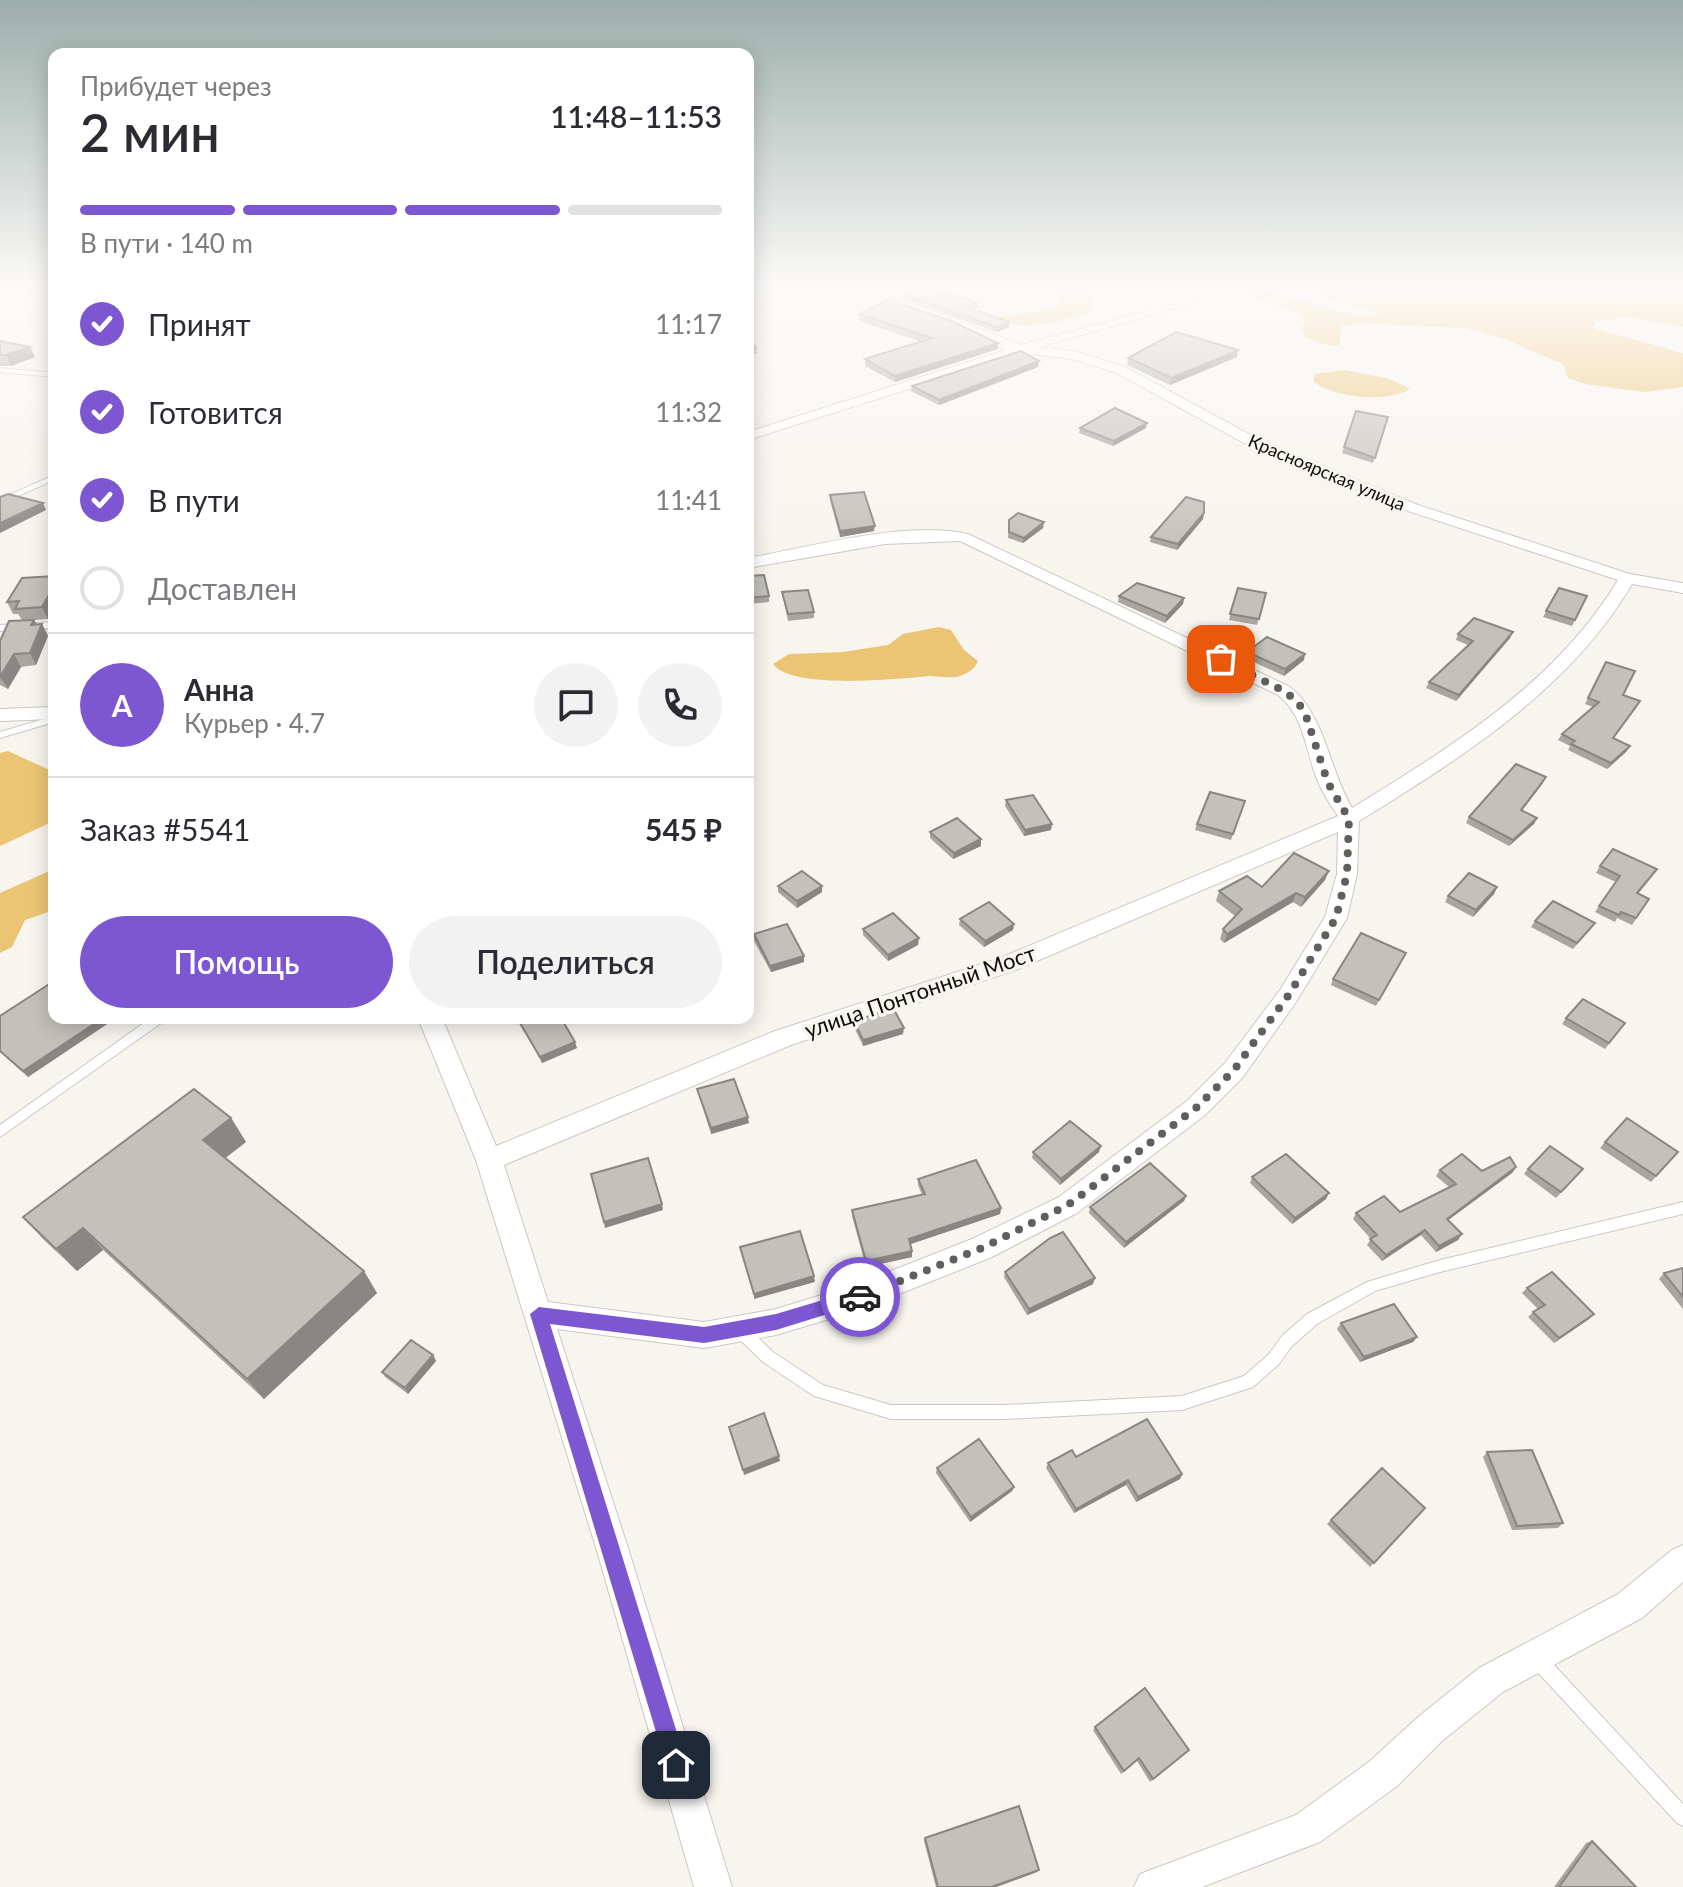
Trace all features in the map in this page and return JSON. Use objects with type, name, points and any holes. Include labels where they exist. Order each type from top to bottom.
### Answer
[{"type":"street","points":[[754,434],[943,375]]},
{"type":"street","name":"Красноярская улица","points":[[1130,375],[1251,441],[1366,490],[1474,529],[1627,578],[1683,588]]},
{"type":"street","points":[[539,1314],[704,1335],[776,1322],[859,1297],[982,1248],[1068,1205],[1196,1108],[1234,1070],[1288,996],[1336,918],[1347,874],[1349,819],[1328,783],[1306,716],[1298,702],[1284,691],[963,537],[935,535],[754,562]]},
{"type":"street","name":"улица Понтонный Мост","points":[[489,1160],[783,1038],[1008,964],[1349,819],[1382,801],[1474,738],[1535,691],[1611,605],[1627,578]]},
{"type":"street","points":[[0,715],[48,716]]},
{"type":"street","points":[[432,1024],[489,1160],[539,1314],[713,1887]]},
{"type":"street","points":[[1153,1887],[1307,1829],[1383,1774],[1430,1729],[1491,1680],[1630,1606],[1683,1561]]},
{"type":"lane","points":[[0,502],[48,480]]},
{"type":"lane","points":[[0,628],[48,625]]},
{"type":"lane","points":[[0,735],[48,718]]},
{"type":"lane","points":[[0,1132],[152,1024]]},
{"type":"lane","points":[[739,1329],[768,1357],[819,1391],[891,1412],[1004,1412],[1182,1403],[1248,1382],[1312,1319],[1372,1286],[1440,1266],[1683,1208]]},
{"type":"lane","points":[[1534,1656],[1683,1817]]},
{"type":"shaded area","points":[[1314,375],[1370,375],[1390,379],[1410,389],[1388,396],[1361,397],[1335,392],[1314,382]]},
{"type":"shaded area","points":[[1567,375],[1683,375],[1683,387],[1645,392],[1585,384]]},
{"type":"shaded area","points":[[939,627],[951,630],[964,650],[978,661],[971,670],[953,677],[846,681],[801,677],[784,672],[773,664],[789,654],[843,652],[888,645],[903,634]]},
{"type":"shaded area","points":[[8,751],[48,769],[48,824],[0,846],[0,753]]},
{"type":"shaded area","points":[[48,872],[48,912],[25,920],[12,947],[0,953],[0,893]]},
{"type":"building","points":[[946,375],[1003,375],[939,400],[912,386]]},
{"type":"building","points":[[1115,408],[1147,423],[1114,441],[1080,428]]},
{"type":"building","points":[[1356,411],[1388,417],[1375,458],[1344,447]]},
{"type":"building","points":[[864,492],[875,526],[840,531],[830,495]]},
{"type":"building","points":[[8,494],[43,503],[0,523],[0,497]]},
{"type":"building","points":[[1186,497],[1204,502],[1204,513],[1178,544],[1151,537]]},
{"type":"building","points":[[1018,513],[1044,522],[1024,538],[1009,532],[1009,520]]},
{"type":"building","points":[[764,575],[769,596],[754,597],[754,576]]},
{"type":"building","points":[[48,576],[48,596],[42,607],[15,609],[19,601],[7,602],[22,578]]},
{"type":"building","points":[[1137,583],[1184,598],[1167,616],[1119,596]]},
{"type":"building","points":[[1238,588],[1266,593],[1259,619],[1230,614]]},
{"type":"building","points":[[1559,588],[1587,596],[1575,620],[1546,611]]},
{"type":"building","points":[[808,590],[814,612],[788,614],[782,592]]},
{"type":"building","points":[[1474,618],[1513,632],[1459,695],[1429,682],[1473,641],[1458,634]]},
{"type":"building","points":[[34,620],[31,625],[42,624],[30,653],[14,654],[0,677],[0,641],[9,621]]},
{"type":"building","points":[[1267,637],[1305,654],[1285,669],[1247,652]]},
{"type":"building","points":[[1606,662],[1635,671],[1623,695],[1640,701],[1613,738],[1630,746],[1611,763],[1571,744],[1575,741],[1562,734],[1599,702],[1588,698]]},
{"type":"building","points":[[1516,764],[1546,777],[1521,810],[1537,818],[1513,840],[1469,817]]},
{"type":"building","points":[[1210,792],[1245,801],[1233,834],[1197,824]]},
{"type":"building","points":[[1033,795],[1052,824],[1025,830],[1006,800]]},
{"type":"building","points":[[957,818],[981,839],[954,853],[930,832]]},
{"type":"building","points":[[1613,849],[1657,869],[1637,893],[1649,899],[1636,918],[1599,906],[1620,876],[1600,866]]},
{"type":"building","points":[[1294,853],[1329,871],[1305,897],[1296,893],[1227,934],[1223,929],[1242,909],[1219,891],[1247,876],[1262,887]]},
{"type":"building","points":[[802,871],[822,886],[797,901],[778,886]]},
{"type":"building","points":[[1469,873],[1497,887],[1476,910],[1448,896]]},
{"type":"building","points":[[1553,901],[1595,923],[1577,943],[1535,921]]},
{"type":"building","points":[[989,902],[1014,924],[985,941],[960,919]]},
{"type":"building","points":[[893,913],[919,938],[888,955],[863,929]]},
{"type":"building","points":[[787,924],[804,956],[770,966],[754,934]]},
{"type":"building","points":[[1361,933],[1406,953],[1379,1000],[1333,979]]},
{"type":"building","points":[[48,985],[48,1024],[94,1024],[23,1071],[0,1051],[0,1016]]},
{"type":"building","points":[[1583,999],[1625,1023],[1609,1043],[1566,1018]]},
{"type":"building","points":[[893,1008],[904,1028],[863,1040],[854,1021]]},
{"type":"building","points":[[521,1024],[564,1024],[575,1042],[540,1057]]},
{"type":"building","points":[[734,1079],[748,1117],[711,1128],[697,1089]]},
{"type":"building","points":[[194,1089],[231,1118],[203,1140],[364,1271],[247,1379],[83,1228],[56,1249],[23,1217]]},
{"type":"building","points":[[1627,1118],[1678,1152],[1656,1176],[1605,1142]]},
{"type":"building","points":[[1070,1121],[1101,1146],[1061,1179],[1033,1152]]},
{"type":"building","points":[[1550,1146],[1583,1169],[1561,1192],[1528,1169]]},
{"type":"building","points":[[1286,1154],[1329,1193],[1295,1218],[1252,1177]]},
{"type":"building","points":[[1462,1154],[1482,1171],[1510,1157],[1516,1167],[1447,1219],[1462,1234],[1439,1246],[1425,1230],[1386,1255],[1370,1239],[1377,1235],[1356,1213],[1384,1196],[1400,1212],[1456,1184],[1440,1170]]},
{"type":"building","points":[[648,1158],[662,1204],[604,1222],[591,1174]]},
{"type":"building","points":[[976,1160],[1001,1208],[909,1239],[912,1251],[866,1261],[852,1210],[925,1194],[918,1179]]},
{"type":"building","points":[[1150,1163],[1186,1196],[1126,1242],[1090,1207]]},
{"type":"building","points":[[800,1231],[814,1276],[754,1294],[740,1247]]},
{"type":"building","points":[[1063,1232],[1095,1278],[1029,1309],[1005,1272],[1050,1238]]},
{"type":"building","points":[[1683,1268],[1683,1297],[1664,1273]]},
{"type":"building","points":[[1552,1272],[1594,1314],[1559,1338],[1533,1312],[1545,1305],[1527,1288]]},
{"type":"building","points":[[1394,1304],[1417,1337],[1364,1357],[1341,1323]]},
{"type":"building","points":[[411,1340],[433,1355],[405,1388],[382,1372]]},
{"type":"building","points":[[764,1413],[779,1456],[743,1470],[729,1427]]},
{"type":"building","points":[[1147,1419],[1182,1474],[1138,1497],[1128,1480],[1076,1509],[1048,1463],[1072,1450],[1076,1457]]},
{"type":"building","points":[[979,1439],[1014,1487],[971,1517],[937,1468]]},
{"type":"building","points":[[1532,1450],[1563,1523],[1517,1526],[1487,1452]]},
{"type":"building","points":[[1382,1468],[1425,1508],[1374,1563],[1331,1520]]},
{"type":"building","points":[[1145,1688],[1189,1750],[1153,1779],[1139,1758],[1124,1771],[1095,1727]]},
{"type":"building","points":[[1019,1806],[1039,1870],[991,1887],[938,1887],[925,1838]]},
{"type":"building","points":[[1592,1841],[1636,1887],[1559,1887]]},
{"type":"way so far","points":[[860,1297],[982,1248],[1068,1205],[1196,1108],[1234,1070],[1288,996],[1336,918],[1347,874],[1349,819],[1328,783],[1306,716],[1298,702],[1284,691],[1221,659]]},
{"type":"route","points":[[676,1765],[539,1314],[704,1335],[776,1322],[860,1297]]}]
